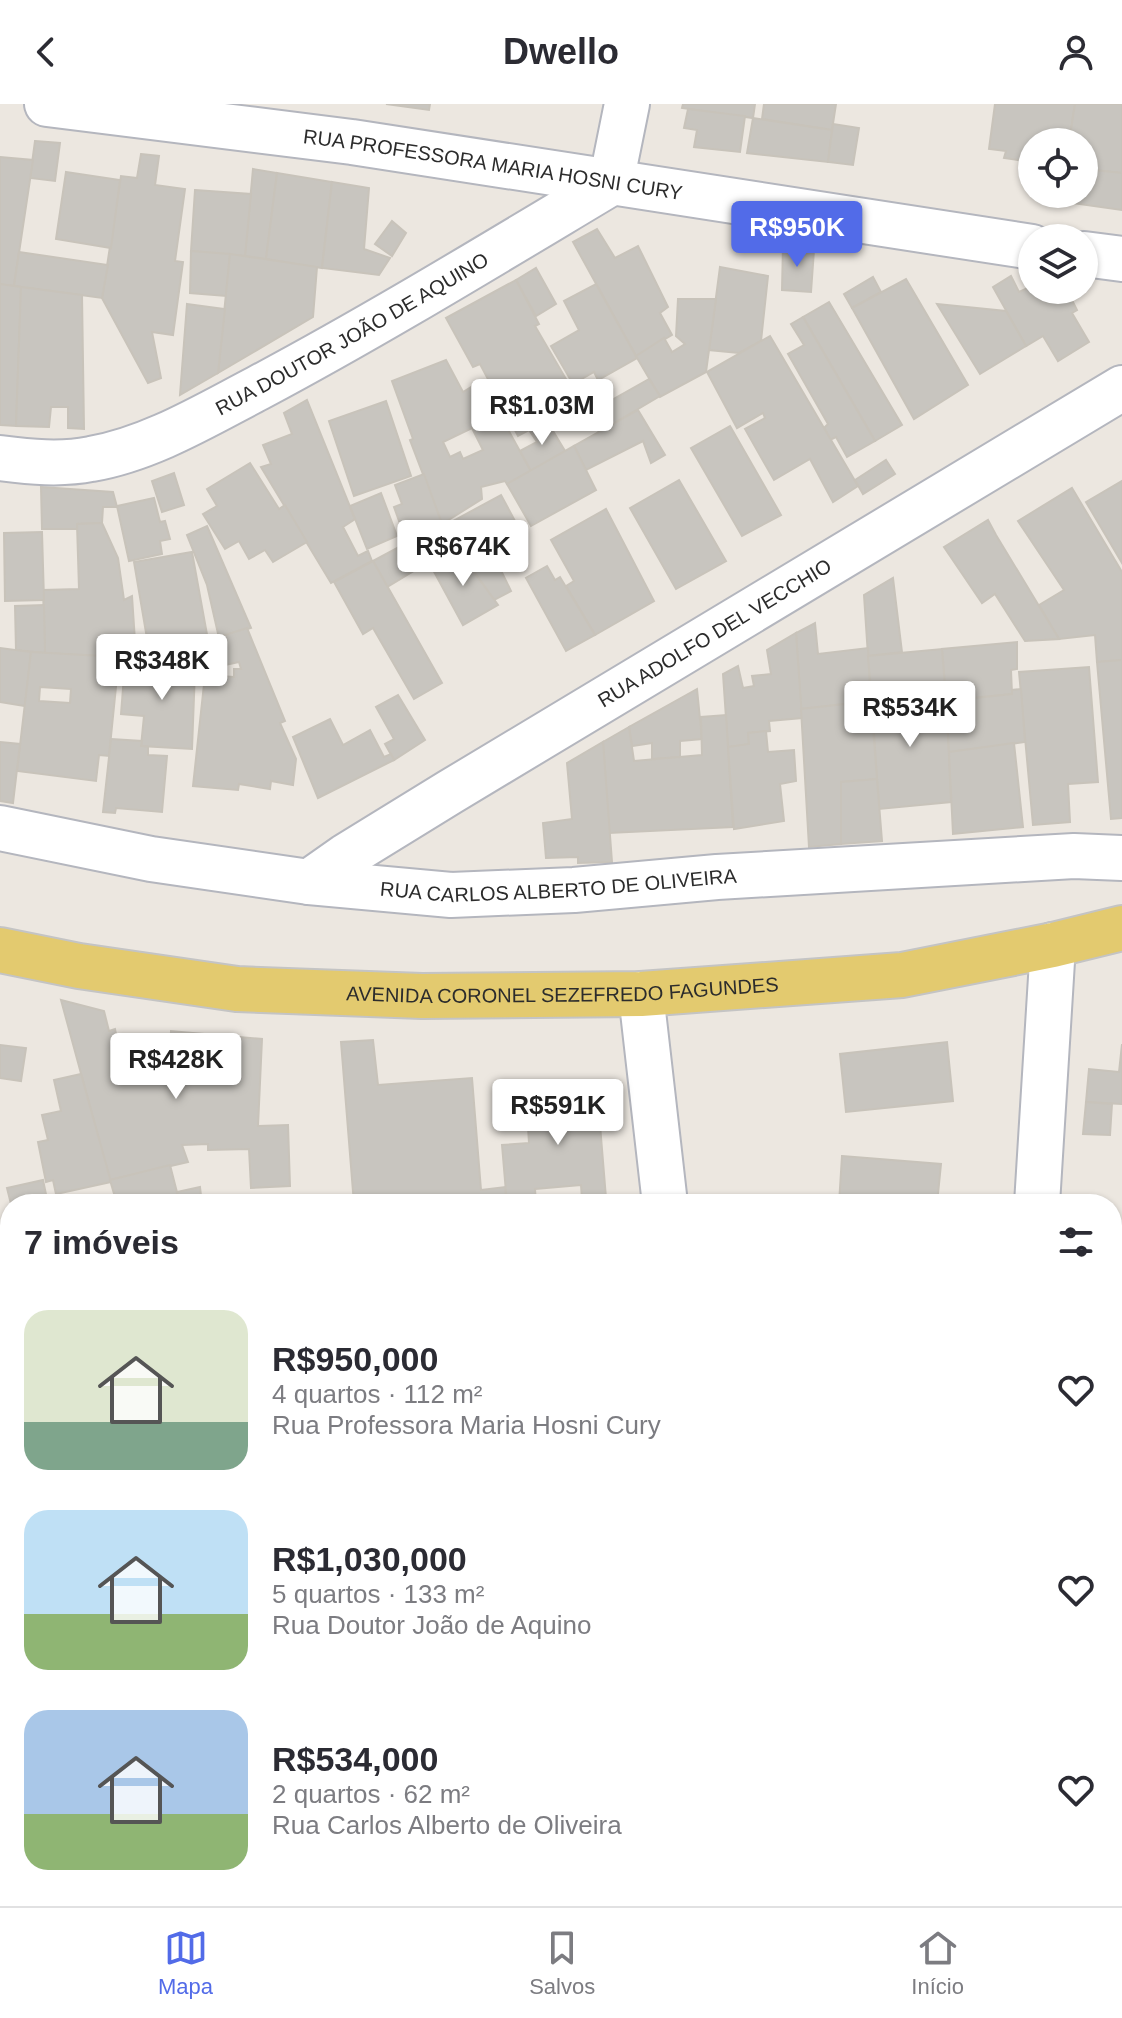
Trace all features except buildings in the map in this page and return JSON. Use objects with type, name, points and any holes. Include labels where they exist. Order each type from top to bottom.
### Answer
[{"type":"main road","name":"AVENIDA CORONEL SEZEFREDO FAGUNDES","points":[[0,950],[79,966],[237,989],[422,996],[641,994],[902,975],[1122,928]]},
{"type":"street","name":"RUA PROFESSORA MARIA HOSNI CURY","points":[[47,104],[352,142],[1018,245]]},
{"type":"street","points":[[611,183],[627,104]]},
{"type":"street","name":"RUA DOUTOR JOÃO DE AQUINO","points":[[0,458],[39,463],[91,459],[140,445],[204,416],[300,365],[611,183]]},
{"type":"street","points":[[1098,256],[1122,259]]},
{"type":"street","name":"RUA ADOLFO DEL VECCHIO","points":[[309,882],[437,800],[1122,388]]},
{"type":"street","name":"RUA CARLOS ALBERTO DE OLIVEIRA","points":[[0,828],[151,859],[309,882],[451,895],[574,890],[717,877],[1074,856],[1122,858]]},
{"type":"street","points":[[1038,1194],[1053,945]]},
{"type":"street","points":[[641,994],[664,1194]]}]
